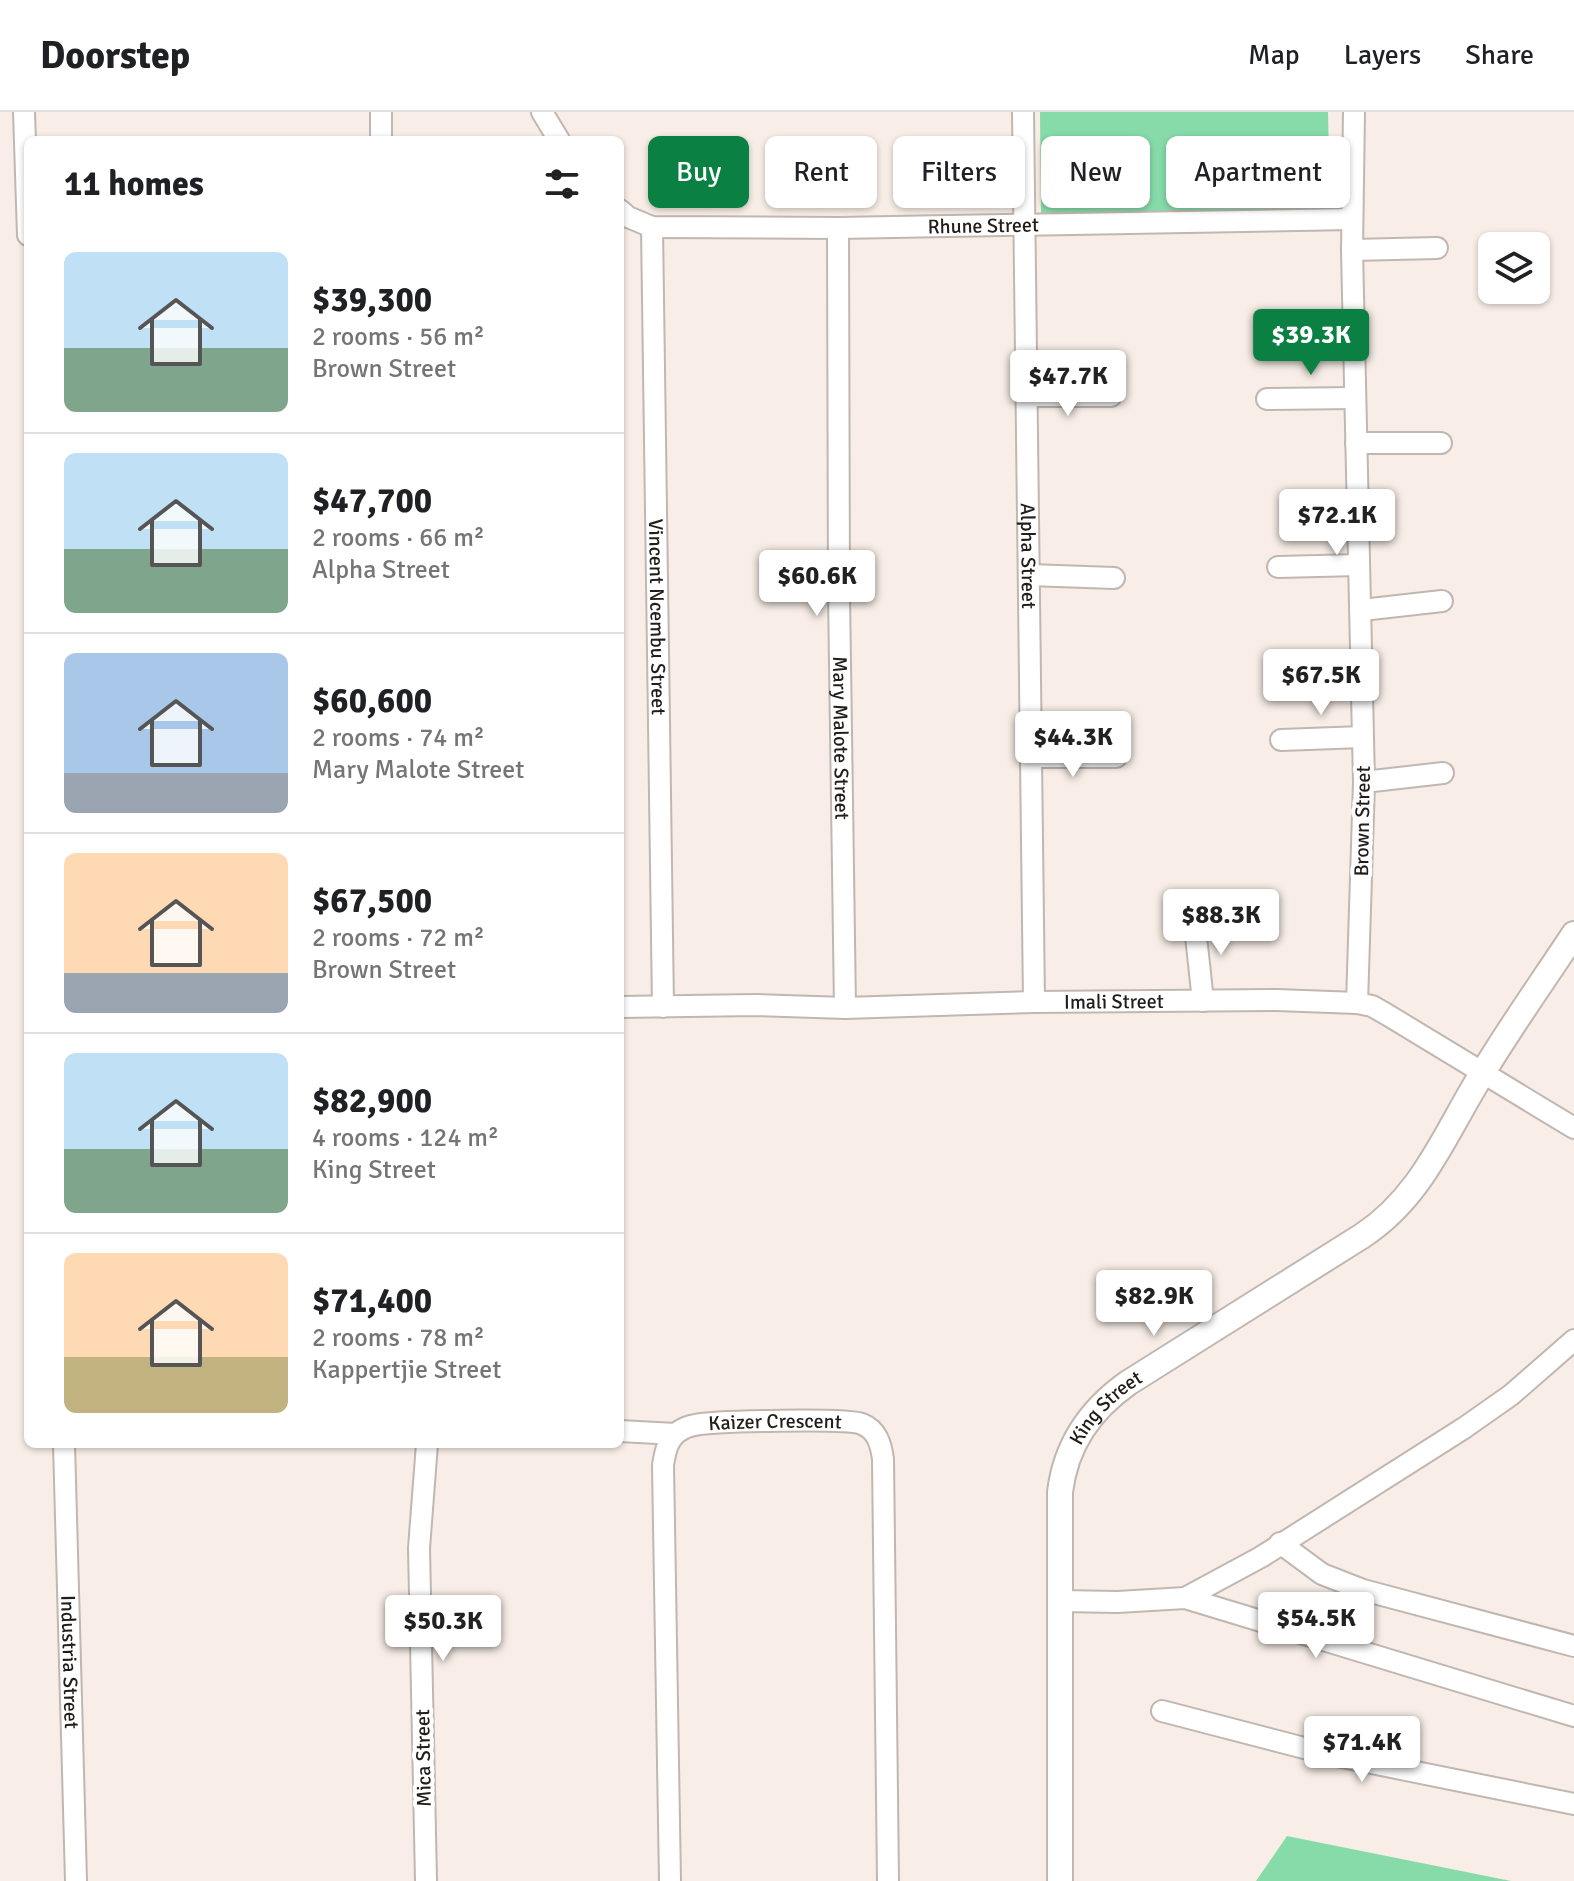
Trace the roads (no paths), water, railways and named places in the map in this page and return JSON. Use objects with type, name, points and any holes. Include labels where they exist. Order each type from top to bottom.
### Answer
[{"type":"street","points":[[24,112],[25,136]]},
{"type":"street","points":[[381,112],[381,136]]},
{"type":"street","points":[[542,112],[557,136]]},
{"type":"street","name":"Alpha Street","points":[[1023,112],[1034,1002]]},
{"type":"street","name":"Brown Street","points":[[1354,112],[1352,250],[1364,782],[1357,1003]]},
{"type":"street","name":"Rhune Street","points":[[624,214],[652,227],[838,228],[1352,219]]},
{"type":"street","name":"Vincent Ncembu Street","points":[[652,227],[663,1007]]},
{"type":"street","name":"Mary Malote Street","points":[[838,228],[845,1008]]},
{"type":"street","points":[[1352,250],[1437,248]]},
{"type":"street","points":[[1025,396],[1111,396]]},
{"type":"street","points":[[1267,399],[1355,398]]},
{"type":"street","points":[[1356,443],[1441,443]]},
{"type":"street","points":[[1278,567],[1359,565]]},
{"type":"street","points":[[1029,575],[1114,578]]},
{"type":"street","points":[[1362,610],[1442,601]]},
{"type":"street","points":[[1281,740],[1362,737]]},
{"type":"street","points":[[1030,757],[1116,757]]},
{"type":"street","points":[[1364,782],[1443,773]]},
{"type":"street","points":[[1194,918],[1203,1001]]},
{"type":"street","name":"King Street","points":[[1060,1881],[1059,1515],[1063,1470],[1070,1451],[1089,1417],[1128,1383],[1392,1214],[1418,1184],[1482,1073],[1574,934]]},
{"type":"street","name":"Imali Street","points":[[624,1007],[756,1005],[845,1008],[1203,1001],[1357,1003],[1379,1010],[1574,1128]]},
{"type":"street","points":[[1185,1598],[1241,1568],[1464,1428],[1511,1395],[1574,1340]]},
{"type":"street","name":"Kaizer Crescent","points":[[624,1431],[675,1434],[698,1424],[850,1422],[872,1430],[881,1445],[884,1465],[888,1881]]},
{"type":"street","points":[[670,1881],[663,1465],[675,1434]]},
{"type":"street","name":"Industria Street","points":[[64,1448],[76,1881]]},
{"type":"street","name":"Mica Street","points":[[426,1881],[419,1548],[427,1448]]},
{"type":"street","points":[[1280,1543],[1322,1574],[1337,1581],[1574,1646]]},
{"type":"street","points":[[1060,1601],[1185,1598],[1574,1716]]},
{"type":"street","points":[[1162,1711],[1327,1754],[1574,1804]]}]
